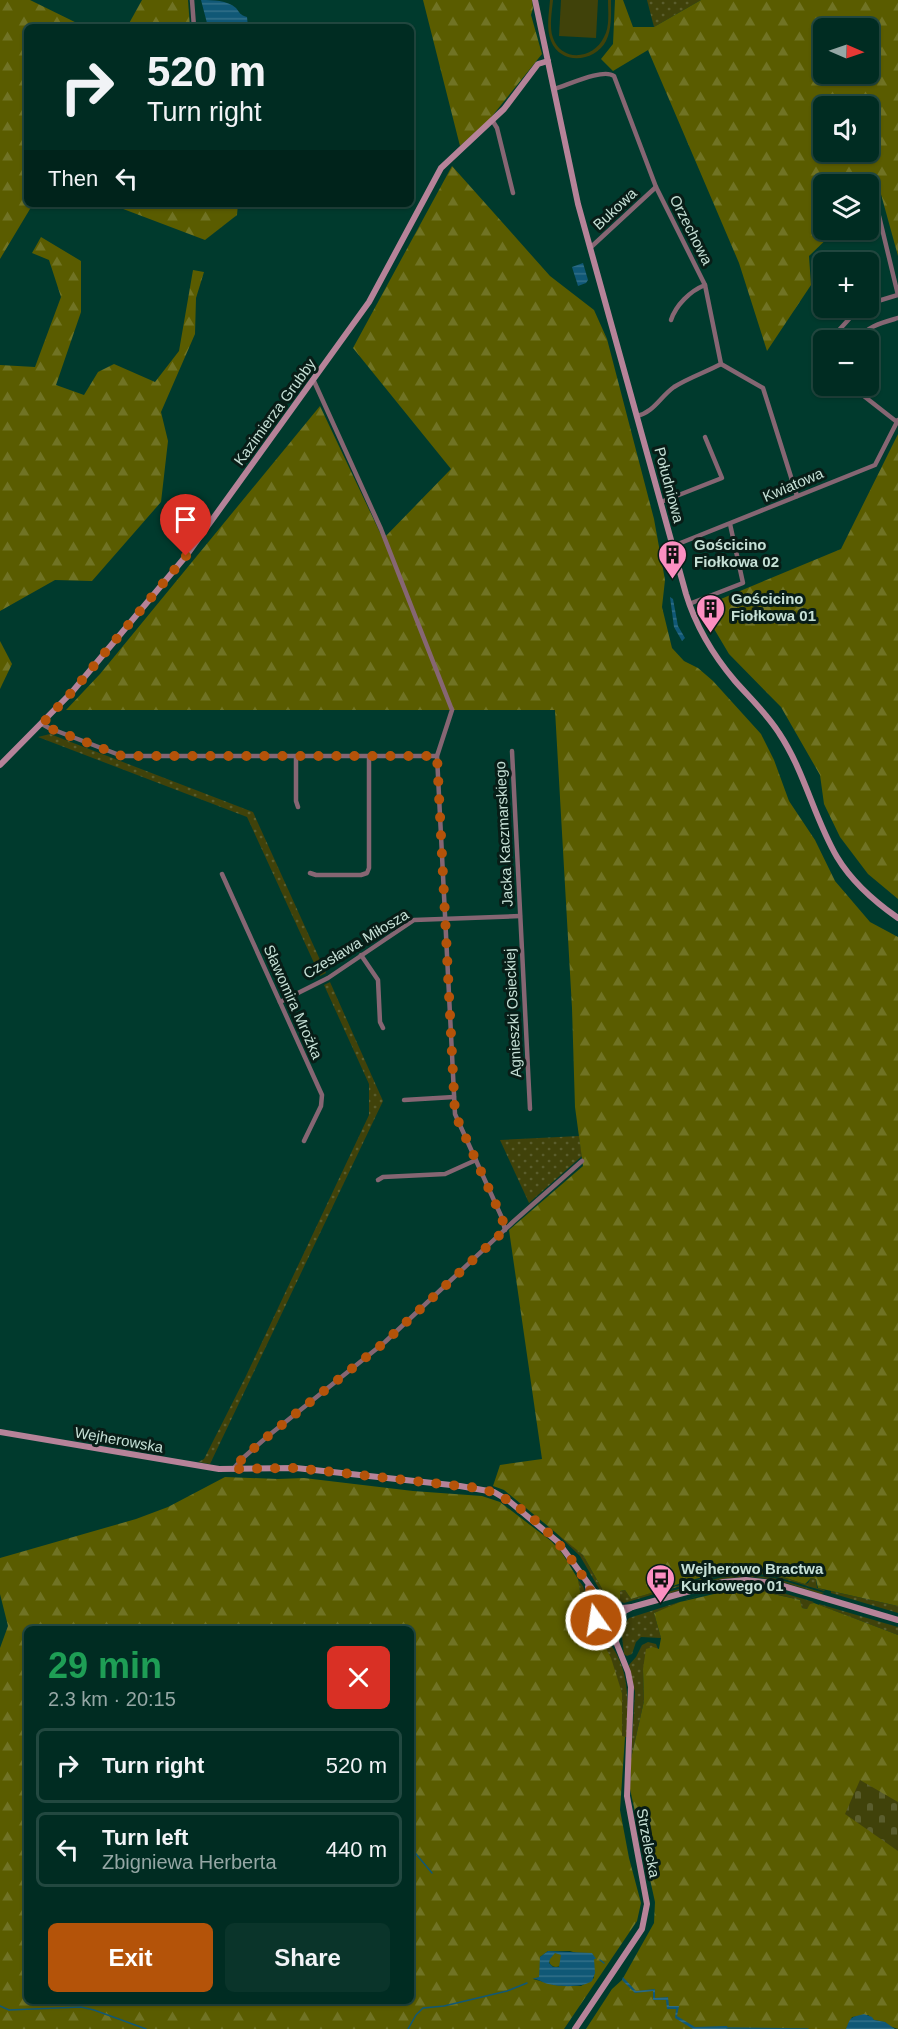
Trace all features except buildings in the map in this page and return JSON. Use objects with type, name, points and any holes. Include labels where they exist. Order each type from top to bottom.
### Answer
[{"type":"street","points":[[192,0],[194,24]]},
{"type":"street","name":"Południowa","points":[[535,0],[578,204],[689,603],[701,633],[717,658],[772,723],[789,749],[824,832],[838,859],[864,891],[898,918]]},
{"type":"street","name":"Kazimierza Grubby","points":[[0,765],[72,692],[186,556],[369,302],[438,172],[515,97],[538,64],[548,61]]},
{"type":"street","name":"Orzechowa","points":[[554,89],[600,74],[610,73],[614,76],[656,187],[705,285],[722,364]]},
{"type":"street","points":[[492,120],[497,128],[513,194]]},
{"type":"street","name":"Bukowa","points":[[590,249],[656,187]]},
{"type":"street","points":[[879,216],[898,295],[879,301]]},
{"type":"street","points":[[671,320],[680,304],[699,287],[705,285]]},
{"type":"street","points":[[839,330],[850,318]]},
{"type":"street","points":[[866,330],[898,318]]},
{"type":"street","points":[[637,416],[648,414],[665,394],[676,386],[722,364],[763,388],[797,496]]},
{"type":"street","points":[[313,379],[381,529],[452,710],[437,756],[455,1114],[505,1230]]},
{"type":"street","points":[[864,396],[897,421]]},
{"type":"street","name":"Kwiatowa","points":[[673,546],[875,465],[897,421]]},
{"type":"street","points":[[661,502],[722,478],[705,437]]},
{"type":"street","points":[[689,603],[743,583],[730,524]]},
{"type":"street","points":[[42,724],[122,756],[437,756]]},
{"type":"street","name":"Jacka Kaczmarskiego","points":[[512,751],[520,916]]},
{"type":"street","points":[[296,756],[298,807]]},
{"type":"street","points":[[310,873],[361,875],[367,873],[369,868],[369,756]]},
{"type":"street","name":"Sławomira Mrożka","points":[[222,874],[322,1095],[321,1106],[304,1141]]},
{"type":"street","name":"Czesława Miłosza","points":[[280,1002],[328,978],[414,920],[520,916]]},
{"type":"street","name":"Agnieszki Osieckiej","points":[[520,916],[530,1109]]},
{"type":"street","points":[[361,955],[378,980],[380,1022],[383,1028]]},
{"type":"street","points":[[404,1100],[454,1097]]},
{"type":"street","points":[[378,1179],[445,1174],[476,1160]]},
{"type":"street","points":[[233,1469],[268,1436],[385,1342],[582,1161]]},
{"type":"street","name":"Wejherowska","points":[[0,1432],[193,1466],[233,1469]]},
{"type":"street","points":[[233,1469],[296,1468],[478,1488],[494,1492],[509,1501],[558,1542],[569,1555],[600,1607],[612,1618],[632,1608],[723,1582],[746,1580],[773,1583],[898,1620]]},
{"type":"street","name":"Strzelecka","points":[[575,2029],[642,1929],[647,1914],[645,1891],[627,1796],[631,1687],[628,1672],[616,1642],[612,1618],[596,1620],[600,1607]]},
{"type":"green space","points":[[0,0],[30,0],[79,24],[24,24],[24,207],[31,207],[0,259]]},
{"type":"green space","points":[[142,0],[188,0],[190,24],[129,24]]},
{"type":"green space","points":[[423,0],[532,0],[531,15],[542,54],[489,120],[460,146]]},
{"type":"green space","points":[[550,0],[553,0],[552,34],[557,46],[570,54],[578,55],[593,50],[604,37],[608,24],[608,0],[611,0],[609,32],[601,48],[586,57],[578,58],[570,58],[556,49],[549,31]]},
{"type":"green space","points":[[561,0],[598,0],[596,38],[559,36]]},
{"type":"green space","points":[[615,0],[623,0],[633,27],[654,27],[701,0],[898,0],[898,256],[879,187],[879,174],[813,174],[813,240],[826,240],[809,256],[811,285],[767,351],[739,263],[648,50],[613,71],[601,59],[613,44]]},
{"type":"green space","points":[[647,0],[701,0],[654,27]]},
{"type":"green space","points":[[452,166],[550,276],[594,310],[607,339],[654,519],[665,580],[662,607],[672,648],[684,661],[698,668],[713,681],[761,734],[774,760],[789,801],[815,840],[835,881],[870,922],[898,937],[898,1606],[818,1588],[816,1579],[811,1578],[805,1584],[753,1570],[731,1571],[703,1577],[631,1599],[625,1590],[620,1591],[620,1600],[605,1594],[583,1555],[504,1490],[493,1486],[500,1465],[542,1459],[509,1230],[583,1166],[575,1107],[572,1008],[555,710],[66,710],[100,674],[320,406],[383,539],[451,469],[353,348]]},
{"type":"green space","points":[[118,207],[238,207],[237,215],[205,240]]},
{"type":"green space","points":[[41,237],[81,261],[81,312],[56,385],[84,395],[98,372],[114,364],[155,382],[179,351],[193,270],[204,272],[196,298],[195,334],[161,412],[168,441],[161,502],[92,581],[55,580],[0,611],[0,365],[35,367],[61,297],[49,260],[32,253]]},
{"type":"green space","points":[[898,434],[898,899],[868,874],[840,837],[824,804],[820,775],[781,707],[729,654],[707,617],[704,606],[841,549]]},
{"type":"green space","points":[[0,641],[12,664],[0,689]]},
{"type":"green space","points":[[50,734],[253,812],[326,973],[320,976],[247,817],[38,737]]},
{"type":"green space","points":[[330,982],[383,1101],[210,1464],[198,1462],[204,1459],[245,1378],[369,1115],[369,1084],[324,985]]},
{"type":"green space","points":[[579,1136],[582,1156],[529,1203],[500,1140]]},
{"type":"green space","points":[[225,1477],[304,1478],[413,1491],[482,1496],[500,1502],[551,1541],[562,1553],[578,1579],[581,1597],[586,1607],[585,1619],[590,1629],[599,1635],[611,1658],[622,1693],[622,1736],[625,1737],[620,1810],[641,1903],[637,1921],[564,2029],[0,2029],[0,1648],[8,1626],[0,1594],[0,1558],[136,1519],[168,1507]],"holes":[[[548,1951],[570,1951],[594,1959],[594,1978],[581,1986],[555,1985],[533,1979],[540,1977],[540,1957]]]},
{"type":"green space","points":[[553,1528],[583,1555],[605,1594],[601,1592],[580,1556]]},
{"type":"green space","points":[[747,1570],[770,1573],[805,1584],[811,1578],[816,1579],[817,1588],[825,1590],[756,1573],[736,1573],[667,1590],[724,1572]]},
{"type":"green space","points":[[744,1575],[774,1578],[824,1593],[754,1577],[716,1580],[668,1592],[719,1578]]},
{"type":"green space","points":[[578,1580],[586,1595],[590,1624],[614,1650],[624,1673],[627,1698],[627,1737],[622,1737],[622,1693],[599,1635],[590,1629],[585,1619],[586,1607],[581,1597]]},
{"type":"green space","points":[[750,1587],[769,1589],[814,1602],[807,1609],[802,1608],[800,1600],[755,1591],[725,1591],[700,1596],[711,1592]]},
{"type":"green space","points":[[625,1590],[631,1599],[661,1590],[661,1592],[624,1603],[606,1594],[620,1600],[620,1591]]},
{"type":"green space","points":[[731,1590],[755,1590],[800,1600],[802,1608],[807,1609],[810,1604],[814,1603],[898,1635],[898,2029],[885,2022],[874,2020],[868,2015],[852,2017],[846,2029],[586,2029],[612,1989],[622,1980],[654,1923],[655,1902],[630,1789],[631,1759],[644,1701],[643,1669],[646,1649],[653,1647],[659,1649],[661,1638],[654,1613],[680,1602]]},
{"type":"green space","points":[[831,1591],[898,1606],[898,1613],[831,1593]]},
{"type":"green space","points":[[685,1600],[654,1613],[661,1638],[641,1637],[636,1642],[632,1654],[627,1656],[624,1654],[621,1628],[629,1618]]},
{"type":"green space","points":[[819,1605],[898,1627],[898,1635]]},
{"type":"green space","points":[[648,1642],[656,1644],[658,1649],[655,1649],[643,1669],[644,1701],[631,1759],[635,1692],[629,1665],[642,1645]]},
{"type":"green space","points":[[860,1780],[898,1802],[898,1851],[845,1814]]},
{"type":"green space","points":[[556,1953],[561,1955],[563,1960],[561,1965],[556,1967],[551,1965],[549,1960],[551,1955]]},
{"type":"water","points":[[201,0],[220,1],[232,5],[241,15],[247,17],[248,24],[208,24]]},
{"type":"water","points":[[583,263],[588,280],[578,286],[572,267]]},
{"type":"water","points":[[670,597],[673,599],[678,626],[685,638],[682,641],[674,627]]},
{"type":"water","points":[[548,1951],[592,1953],[596,1959],[594,1959],[595,1973],[592,1981],[582,1985],[562,1986],[545,1983],[532,1979],[539,1977],[540,1957]],"holes":[[[555,1953],[561,1955],[559,1967],[553,1967],[549,1963],[550,1959]]]},
{"type":"water","points":[[623,1977],[636,1991],[655,1989],[655,1998],[668,1997],[669,2006],[679,2006],[677,2016],[695,2027],[727,2026],[728,2029],[693,2029],[675,2018],[676,2009],[667,2009],[666,2000],[653,2000],[653,1991],[635,1993],[622,1980]]},
{"type":"water","points":[[864,2014],[874,2020],[885,2022],[895,2029],[846,2029],[851,2018]]},
{"type":"waterway","points":[[414,1852],[432,1873]]},
{"type":"waterway","points":[[600,1960],[604,1963]]},
{"type":"waterway","points":[[408,2029],[423,2008],[444,2006],[507,1991],[527,1983]]},
{"type":"waterway","points":[[0,2006],[9,2010],[81,2007],[146,2029]]},
{"type":"waterway","points":[[727,2028],[808,2029]]},
{"type":"place","name":"Gościcino Fiołkowa 02","points":[[673,580]]},
{"type":"place","name":"Gościcino Fiołkowa 01","points":[[710,634]]},
{"type":"place","name":"Wejherowo Bractwa Kurkowego 01","points":[[660,1604]]},
{"type":"route","points":[[186,556],[72,692],[42,724],[122,756],[437,756],[455,1114],[502,1218],[505,1230],[385,1342],[268,1436],[233,1469],[296,1468],[478,1488],[494,1492],[509,1501],[546,1531],[569,1555],[586,1583],[597,1609],[596,1620]]}]
